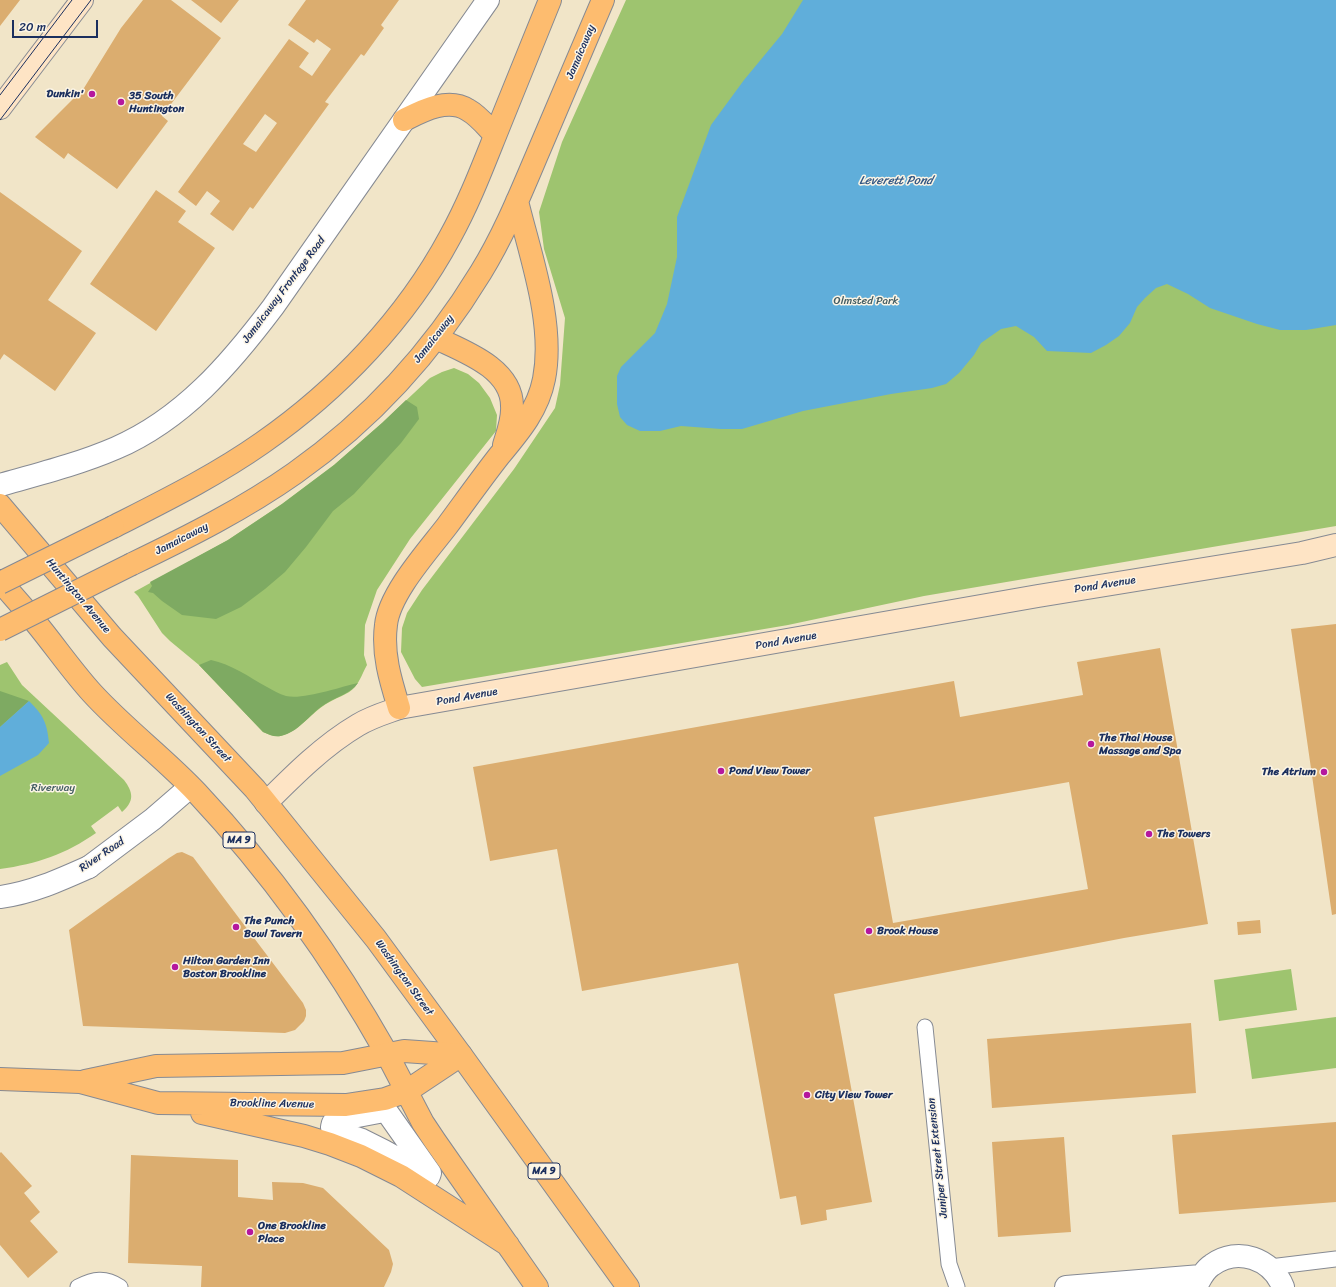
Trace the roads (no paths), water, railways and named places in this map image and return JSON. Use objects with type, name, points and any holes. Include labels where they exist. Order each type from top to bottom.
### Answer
[{"type":"main road","points":[[0,108],[82,0]]},
{"type":"main road","points":[[0,582],[113,527],[197,483],[256,447],[324,395],[359,360],[393,322],[423,281],[437,260],[462,215],[550,0]]},
{"type":"main road","name":"Jamaicaway","points":[[0,630],[228,514],[272,488],[314,458],[353,427],[385,396],[436,338],[482,271],[495,248],[517,201],[604,0]]},
{"type":"main road","points":[[404,120],[433,107],[446,104],[456,105],[464,107],[473,113],[495,136]]},
{"type":"main road","points":[[399,708],[385,651],[385,626],[389,610],[403,585],[531,415],[538,400],[544,380],[546,339],[542,303],[517,201]]},
{"type":"main road","points":[[436,338],[477,357],[492,368],[504,381],[511,396],[512,412],[508,431],[499,457]]},
{"type":"main road","name":"Huntington Avenue","points":[[0,505],[112,637],[158,686]]},
{"type":"main road","name":"Pond Avenue","points":[[266,803],[343,735],[360,724],[399,708],[1038,596],[1302,553],[1336,545]]},
{"type":"main road","name":"MA 9","points":[[0,582],[36,623],[83,683],[122,724],[190,787],[239,840],[291,905],[338,971],[387,1054],[423,1123],[435,1142],[537,1287]]},
{"type":"main road","name":"Washington Street","points":[[158,686],[240,772],[376,939],[628,1287]]},
{"type":"main road","points":[[80,1082],[156,1066],[343,1063],[404,1051],[461,1055]]},
{"type":"main road","name":"Brookline Avenue","points":[[0,1079],[80,1082],[158,1103],[346,1105],[385,1099],[407,1091],[461,1055]]},
{"type":"main road","points":[[158,1103],[290,1132],[330,1144],[361,1156],[407,1179],[508,1245]]},
{"type":"street","name":"Jamaicaway Frontage Road","points":[[0,485],[76,463],[116,448],[151,430],[190,402],[228,362],[268,314],[318,245],[488,0]]},
{"type":"street","name":"River Road","points":[[0,897],[19,894],[58,881],[88,867],[153,819],[190,787]]},
{"type":"street","points":[[1066,1287],[1198,1282],[1212,1265],[1226,1258],[1241,1256],[1256,1259],[1270,1267],[1280,1278],[1284,1287]]},
{"type":"lane","name":"Juniper Street Extension","points":[[925,1027],[949,1264],[956,1287]]},
{"type":"lane","points":[[1270,1267],[1336,1259]]},
{"type":"lane","points":[[78,1287],[95,1280],[104,1279],[120,1287]]},
{"type":"water","name":"Leverett Pond","points":[[803,0],[1336,0],[1336,325],[1306,330],[1280,330],[1210,308],[1188,294],[1167,284],[1156,288],[1145,298],[1137,307],[1130,323],[1119,336],[1091,353],[1047,351],[1034,337],[1016,326],[1001,329],[981,343],[974,355],[959,373],[946,384],[932,388],[891,394],[803,411],[742,429],[681,426],[660,431],[640,431],[627,425],[620,417],[617,404],[617,376],[621,367],[655,333],[667,304],[677,257],[677,217],[711,125],[744,80],[782,34]]},
{"type":"water","points":[[29,701],[44,720],[49,743],[38,755],[0,776],[0,727]]},
{"type":"tram line","points":[[0,95],[72,0]]},
{"type":"tram line","points":[[0,120],[91,0]]},
{"type":"place","name":"Dunkin'","points":[[92,94]]},
{"type":"place","name":"35 South Huntington","points":[[121,102]]},
{"type":"place","name":"The Thai House Massage and Spa","points":[[1091,744]]},
{"type":"place","name":"Pond View Tower","points":[[721,771]]},
{"type":"place","name":"The Atrium","points":[[1324,772]]},
{"type":"place","name":"The Towers","points":[[1149,834]]},
{"type":"place","name":"The Punch Bowl Tavern","points":[[236,927]]},
{"type":"place","name":"Brook House","points":[[869,931]]},
{"type":"place","name":"Hilton Garden Inn Boston Brookline","points":[[175,967]]},
{"type":"place","name":"City View Tower","points":[[807,1095]]},
{"type":"place","name":"One Brookline Place","points":[[250,1232]]},
{"type":"park label","name":"Olmsted Park","points":[[866,301]]},
{"type":"park label","name":"Riverway","points":[[53,788]]}]
